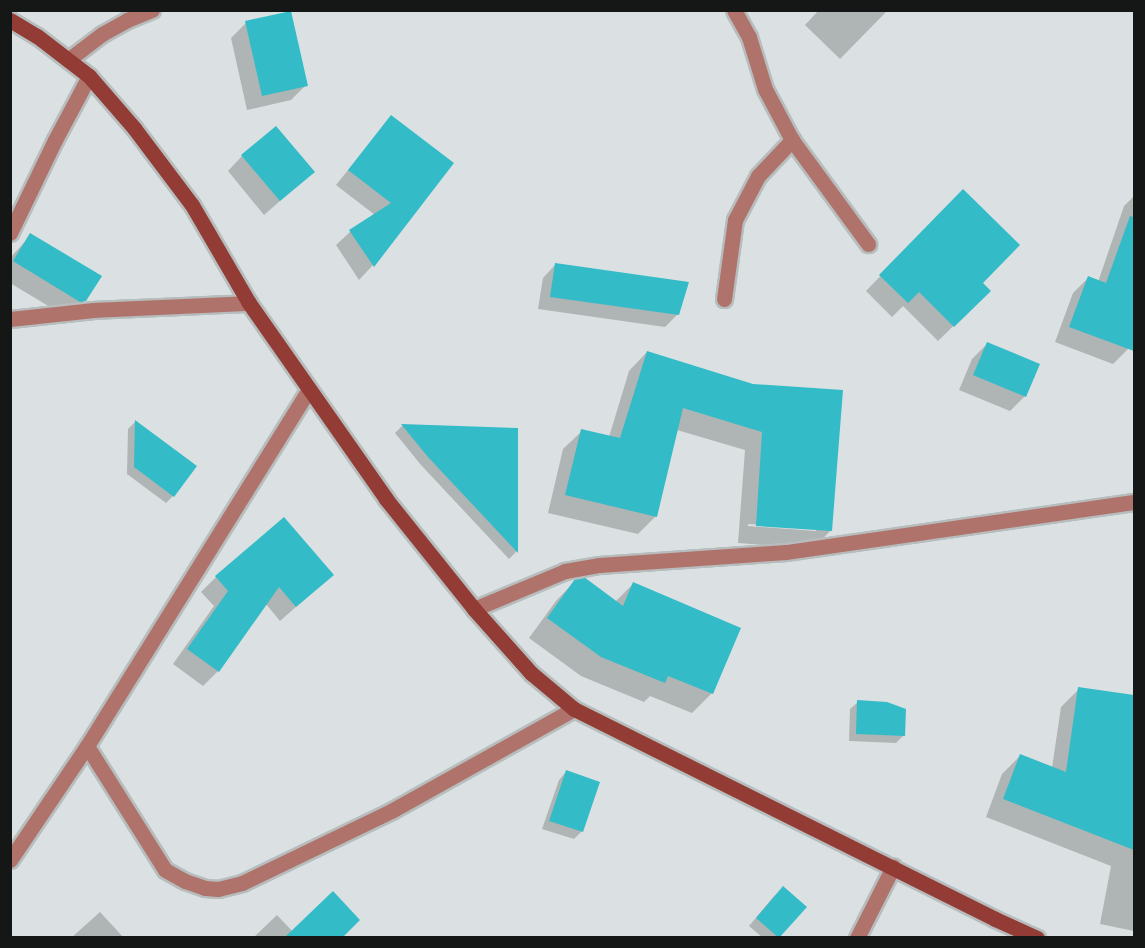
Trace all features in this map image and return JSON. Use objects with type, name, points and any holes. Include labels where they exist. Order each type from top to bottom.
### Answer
[{"type":"street","points":[[68,60],[102,34],[127,20],[152,10]]},
{"type":"street","points":[[734,10],[749,37],[765,89],[792,140],[868,244]]},
{"type":"street","points":[[10,20],[89,76],[134,128],[192,205],[249,303],[386,499],[474,609],[531,673],[574,709],[1037,938]]},
{"type":"street","points":[[10,233],[89,76]]},
{"type":"street","points":[[724,299],[735,220],[758,176],[792,140]]},
{"type":"street","points":[[10,319],[94,310],[249,303]]},
{"type":"street","points":[[10,860],[87,746],[309,389]]},
{"type":"street","points":[[474,609],[565,571],[598,566],[786,552],[1134,502]]},
{"type":"street","points":[[87,746],[165,870],[185,881],[205,888],[218,889],[242,883],[393,810],[574,709]]},
{"type":"street","points":[[857,938],[893,867]]},
{"type":"building","points":[[291,11],[308,86],[262,96],[245,21]]},
{"type":"building","points":[[391,115],[454,163],[374,267],[349,230],[391,203],[348,170]]},
{"type":"building","points":[[276,126],[315,172],[280,201],[241,155]]},
{"type":"building","points":[[963,189],[1020,245],[983,283],[991,291],[954,327],[919,292],[908,303],[879,275]]},
{"type":"building","points":[[1130,216],[1134,217],[1134,351],[1069,327],[1088,276],[1106,283]]},
{"type":"building","points":[[30,233],[102,276],[86,301],[80,302],[13,261]]},
{"type":"building","points":[[555,263],[689,282],[679,315],[550,297]]},
{"type":"building","points":[[987,342],[1040,364],[1026,397],[973,375]]},
{"type":"building","points":[[647,351],[753,384],[843,390],[832,531],[756,526],[762,432],[683,408],[657,517],[565,495],[581,429],[620,438]]},
{"type":"building","points":[[135,420],[197,466],[174,497],[134,467]]},
{"type":"building","points":[[401,424],[518,428],[518,553],[428,457]]},
{"type":"building","points":[[284,517],[334,575],[296,607],[279,587],[219,672],[187,649],[228,591],[215,576]]},
{"type":"building","points":[[584,577],[623,606],[633,582],[741,628],[713,694],[668,676],[665,683],[601,657],[547,618],[575,579]]},
{"type":"building","points":[[1078,687],[1134,695],[1134,850],[1003,799],[1020,754],[1066,772]]},
{"type":"building","points":[[857,700],[887,702],[906,709],[905,736],[856,734]]},
{"type":"building","points":[[566,770],[600,782],[583,832],[549,821]]},
{"type":"building","points":[[783,886],[807,907],[779,938],[756,918]]},
{"type":"building","points":[[333,891],[360,920],[342,938],[284,938]]}]
